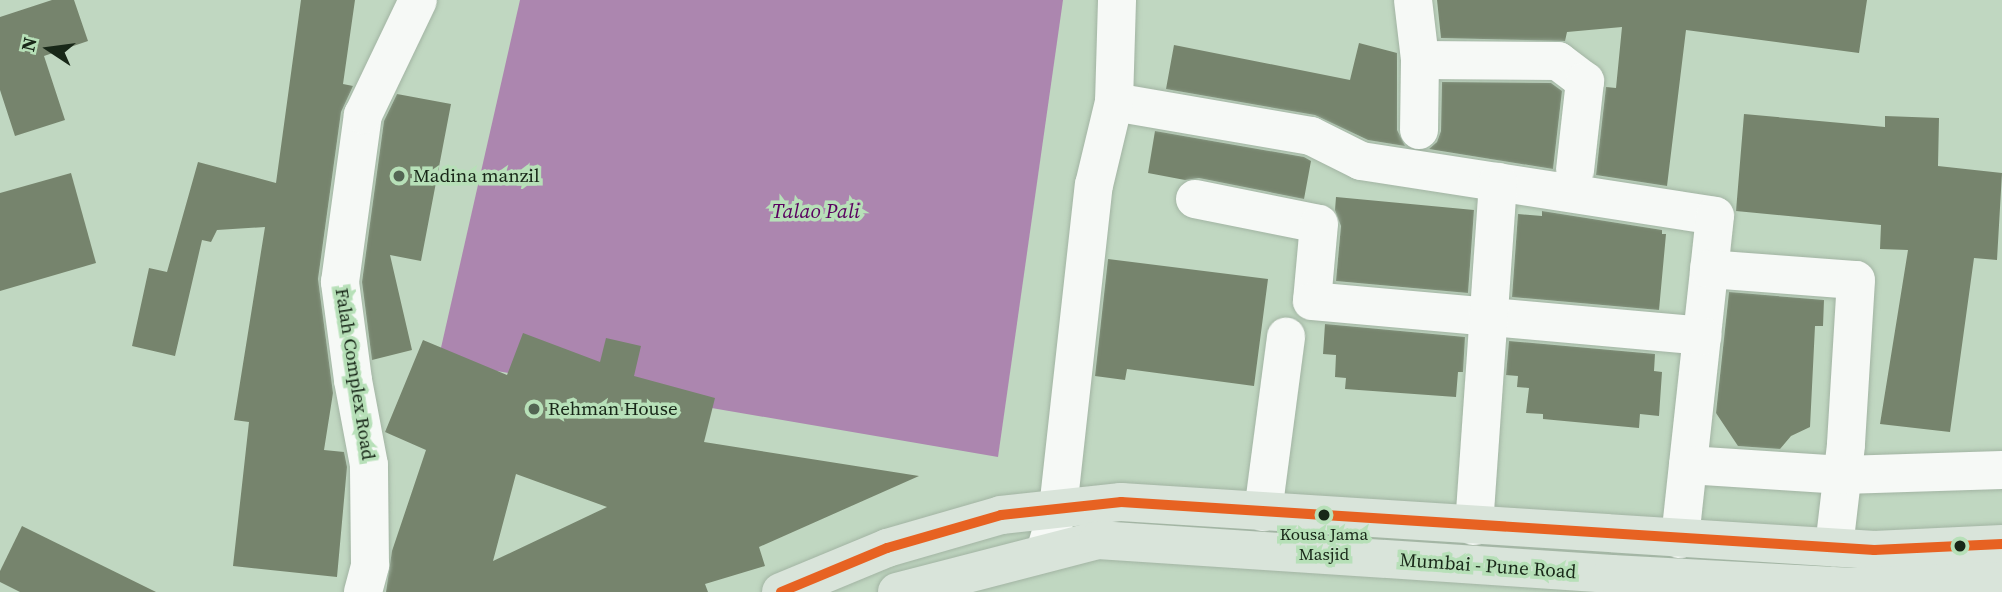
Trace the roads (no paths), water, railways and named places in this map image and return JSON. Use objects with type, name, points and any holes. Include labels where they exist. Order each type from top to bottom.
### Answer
[{"type":"main road","name":"Mumbai - Pune Road","points":[[781,592],[834,568],[905,543],[1001,515],[1121,502],[1874,550],[2002,549]]},
{"type":"main road","name":"Mumbai - Pune Road","points":[[907,590],[1098,540],[1612,575],[1902,588],[2002,549]]},
{"type":"street","name":"Falah Complex Road","points":[[363,592],[370,565],[369,465],[353,380],[340,282],[363,115],[418,0]]},
{"type":"street","points":[[1045,552],[1058,509],[1094,185],[1114,102],[1117,0]]},
{"type":"street","points":[[1413,0],[1420,60],[1419,130]]},
{"type":"street","points":[[1420,60],[1558,61],[1585,81],[1575,170]]},
{"type":"street","points":[[1114,102],[1311,136],[1361,161],[1715,216],[1679,539]]},
{"type":"street","points":[[1474,526],[1498,182]]},
{"type":"street","points":[[1195,199],[1319,224],[1312,301],[1702,336]]},
{"type":"street","points":[[1709,269],[1856,280],[1843,475],[1834,547]]},
{"type":"street","points":[[1263,512],[1286,337]]},
{"type":"street","points":[[1688,465],[1843,475],[2002,470]]},
{"type":"street","points":[[905,543],[907,590]]},
{"type":"water","name":"Talao Pali","points":[[520,0],[1063,0],[998,457],[438,361]]},
{"type":"place","name":"Madina manzil","points":[[399,176]]},
{"type":"place","name":"Rehman House","points":[[534,409]]},
{"type":"place","name":"Kousa Jama Masjid","points":[[1324,515]]}]
